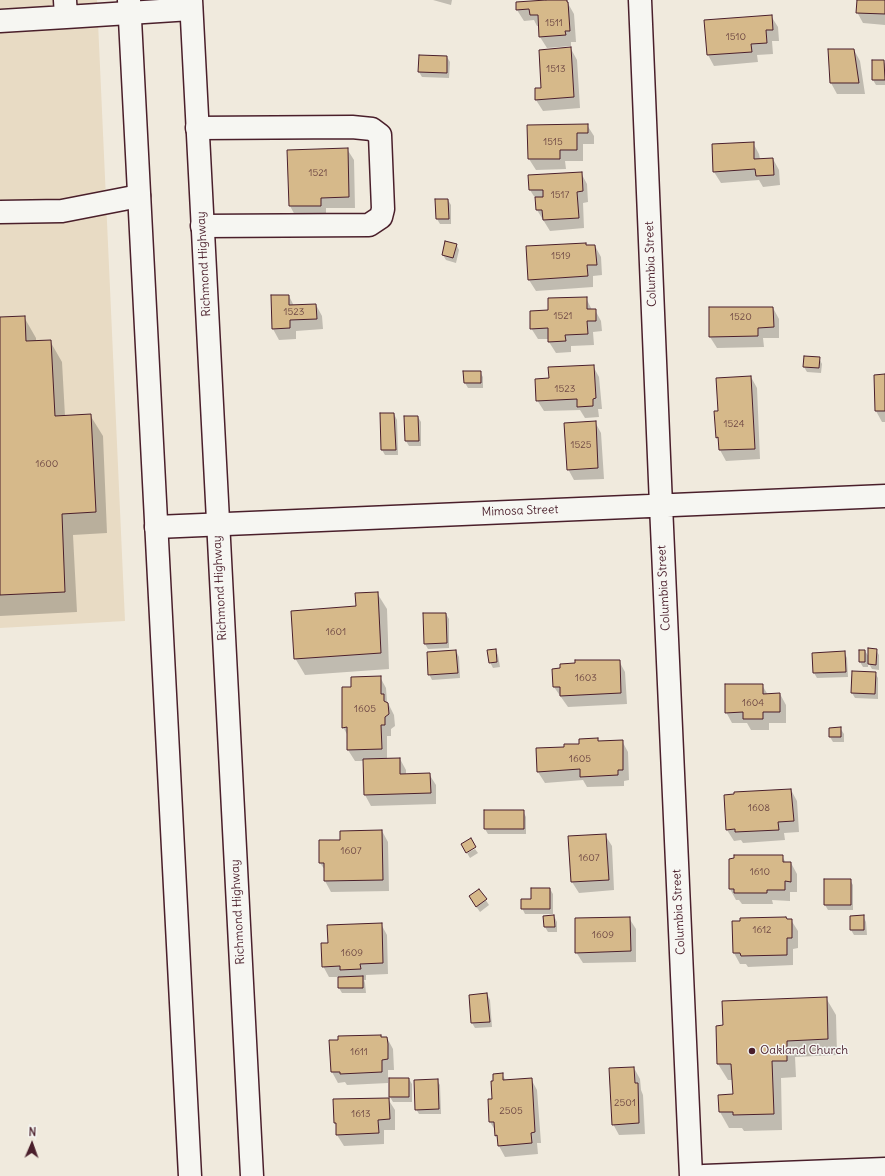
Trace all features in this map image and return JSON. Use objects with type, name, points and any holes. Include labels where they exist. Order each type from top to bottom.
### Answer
[{"type":"main road","name":"Columbia Street","points":[[640,0],[691,1176]]},
{"type":"main road","points":[[0,21],[65,9],[191,4]]},
{"type":"main road","name":"Richmond Highway","points":[[191,4],[252,1176]]},
{"type":"main road","points":[[130,6],[190,1176]]},
{"type":"main road","points":[[197,128],[352,127],[372,129],[380,135],[383,209],[381,217],[369,225],[202,226]]},
{"type":"main road","points":[[0,212],[62,211],[139,196]]},
{"type":"main road","name":"Mimosa Street","points":[[156,526],[885,496]]},
{"type":"main road","points":[[704,1176],[885,1169]]},
{"type":"shaded area","points":[[0,0],[97,0],[125,621],[0,628]]},
{"type":"building","points":[[567,0],[570,31],[565,31],[566,35],[539,37],[538,15],[530,15],[529,9],[516,10],[516,2]]},
{"type":"building","points":[[857,0],[885,0],[885,14],[856,13]]},
{"type":"building","points":[[772,15],[773,30],[766,30],[767,43],[751,44],[752,52],[707,55],[704,20]]},
{"type":"building","points":[[571,47],[574,97],[535,100],[535,88],[541,88],[539,50]]},
{"type":"building","points":[[828,49],[854,49],[859,83],[830,83]]},
{"type":"building","points":[[419,55],[447,56],[447,73],[418,72]]},
{"type":"building","points":[[872,60],[884,60],[885,80],[872,80]]},
{"type":"building","points":[[588,124],[588,133],[577,133],[577,150],[560,150],[560,159],[528,159],[527,125]]},
{"type":"building","points":[[754,142],[754,159],[773,158],[774,175],[756,176],[755,169],[713,172],[712,144]]},
{"type":"building","points":[[348,148],[349,197],[321,198],[321,206],[289,206],[287,150]]},
{"type":"building","points":[[582,172],[583,191],[577,192],[579,218],[543,220],[542,210],[536,210],[535,197],[543,197],[543,190],[529,190],[528,175]]},
{"type":"building","points":[[435,199],[448,199],[449,219],[436,219]]},
{"type":"building","points":[[445,241],[457,244],[453,258],[442,255]]},
{"type":"building","points":[[586,243],[586,245],[595,245],[597,265],[587,265],[588,276],[528,280],[526,246]]},
{"type":"building","points":[[271,295],[289,295],[289,305],[316,304],[317,319],[290,320],[290,328],[272,329]]},
{"type":"building","points":[[587,297],[587,309],[596,309],[596,321],[587,321],[588,334],[565,335],[566,341],[548,342],[548,328],[530,329],[530,311],[548,310],[548,298]]},
{"type":"building","points":[[709,307],[773,307],[774,327],[758,328],[758,336],[709,337]]},
{"type":"building","points":[[25,316],[26,341],[51,340],[55,416],[91,414],[96,512],[62,514],[65,592],[0,595],[0,317]]},
{"type":"building","points":[[804,356],[820,357],[819,368],[803,367]]},
{"type":"building","points":[[594,365],[596,398],[593,399],[593,406],[577,407],[577,399],[536,401],[535,379],[549,378],[548,367]]},
{"type":"building","points":[[463,371],[481,371],[481,383],[464,383]]},
{"type":"building","points":[[885,374],[885,411],[875,411],[874,375]]},
{"type":"building","points":[[751,376],[755,449],[719,450],[718,437],[716,438],[714,411],[718,411],[716,378]]},
{"type":"building","points":[[380,413],[394,413],[396,450],[381,450]]},
{"type":"building","points":[[404,416],[418,416],[419,441],[405,441]]},
{"type":"building","points":[[596,421],[598,468],[567,470],[564,423]]},
{"type":"building","points":[[378,592],[381,653],[294,659],[291,611],[356,606],[355,593]]},
{"type":"building","points":[[423,613],[446,613],[447,643],[424,644]]},
{"type":"building","points":[[868,648],[877,649],[876,665],[868,664]]},
{"type":"building","points":[[496,649],[497,662],[489,663],[487,650]]},
{"type":"building","points":[[456,650],[458,673],[428,675],[427,652]]},
{"type":"building","points":[[859,650],[865,650],[865,662],[859,662]]},
{"type":"building","points":[[845,651],[846,672],[813,673],[812,653]]},
{"type":"building","points":[[575,660],[620,660],[621,693],[560,696],[560,687],[553,687],[552,669],[560,668],[560,664],[575,663]]},
{"type":"building","points":[[852,671],[876,672],[875,694],[851,693]]},
{"type":"building","points":[[381,676],[381,694],[384,694],[384,701],[388,703],[389,714],[385,717],[385,725],[381,725],[382,749],[347,750],[347,727],[342,728],[342,687],[351,687],[351,677]]},
{"type":"building","points":[[725,684],[763,684],[763,694],[780,693],[780,712],[763,712],[763,719],[743,719],[743,712],[725,713]]},
{"type":"building","points":[[841,727],[841,737],[829,737],[829,728]]},
{"type":"building","points":[[598,738],[598,741],[623,740],[623,770],[618,770],[618,775],[580,777],[580,769],[537,772],[536,748],[564,747],[564,744],[579,744],[579,739]]},
{"type":"building","points":[[400,758],[400,774],[430,773],[431,793],[364,795],[363,759]]},
{"type":"building","points":[[791,789],[794,821],[778,822],[779,830],[735,832],[735,829],[726,830],[724,795],[734,794],[734,792]]},
{"type":"building","points":[[484,810],[524,810],[524,829],[484,829]]},
{"type":"building","points":[[382,830],[383,880],[324,881],[324,863],[319,863],[319,840],[340,840],[340,831]]},
{"type":"building","points":[[606,834],[609,880],[571,882],[568,836]]},
{"type":"building","points":[[471,838],[476,847],[466,853],[461,844]]},
{"type":"building","points":[[734,855],[783,855],[783,862],[791,862],[791,882],[785,881],[785,890],[767,890],[767,893],[734,893],[734,889],[729,889],[729,859],[734,858]]},
{"type":"building","points":[[824,879],[851,879],[851,905],[824,905]]},
{"type":"building","points":[[531,888],[550,888],[550,909],[521,909],[521,899],[531,899]]},
{"type":"building","points":[[479,889],[487,899],[476,907],[469,896]]},
{"type":"building","points":[[554,915],[555,927],[544,927],[543,916]]},
{"type":"building","points":[[864,915],[864,930],[850,930],[850,916]]},
{"type":"building","points":[[630,917],[631,951],[575,953],[575,918]]},
{"type":"building","points":[[786,917],[787,919],[792,919],[792,938],[787,938],[787,955],[741,956],[740,953],[733,953],[732,921],[740,921],[740,918]]},
{"type":"building","points":[[382,923],[383,963],[360,964],[361,969],[340,970],[340,966],[322,967],[321,943],[328,943],[327,925]]},
{"type":"building","points":[[363,976],[363,988],[338,988],[338,977]]},
{"type":"building","points":[[487,993],[490,1022],[471,1023],[469,995]]},
{"type":"building","name":"Oakland Church","points":[[827,997],[828,1039],[787,1041],[787,1061],[772,1061],[774,1114],[733,1115],[733,1112],[719,1112],[718,1095],[733,1094],[731,1064],[717,1064],[716,1026],[723,1025],[722,1001]]},
{"type":"building","points":[[381,1035],[381,1037],[387,1037],[388,1044],[388,1059],[382,1060],[382,1072],[340,1074],[340,1072],[331,1072],[329,1040],[338,1040],[338,1036]]},
{"type":"building","points":[[634,1067],[635,1083],[638,1083],[639,1123],[612,1125],[609,1068]]},
{"type":"building","points":[[503,1073],[503,1080],[532,1078],[535,1132],[531,1133],[532,1143],[498,1146],[497,1135],[495,1136],[494,1122],[489,1122],[488,1099],[492,1099],[491,1081],[493,1081],[493,1074]]},
{"type":"building","points":[[389,1078],[409,1078],[409,1097],[389,1097]]},
{"type":"building","points":[[438,1079],[439,1109],[415,1110],[414,1080]]},
{"type":"building","points":[[389,1098],[390,1119],[378,1120],[379,1133],[336,1135],[333,1099]]},
{"type":"place","name":"Oakland Church","points":[[752,1051]]}]
